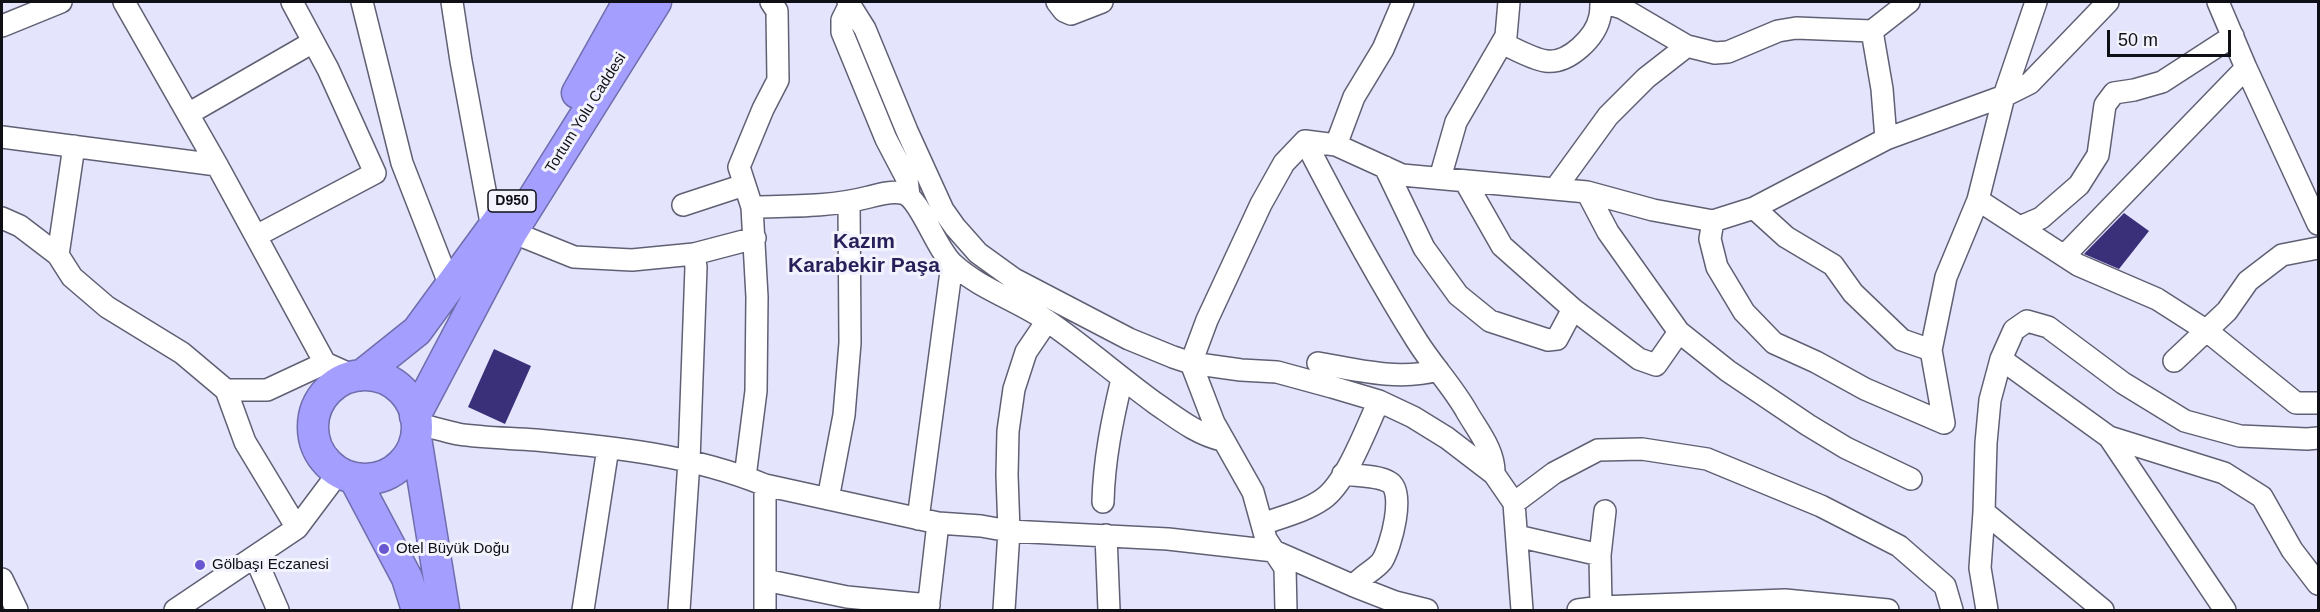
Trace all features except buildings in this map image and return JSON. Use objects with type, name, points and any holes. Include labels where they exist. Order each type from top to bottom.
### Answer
[{"type":"highway","name":"Tortum Yolu Caddesi","points":[[628,2],[612,27],[502,230],[416,426],[410,453],[400,466],[386,475],[370,479],[347,475],[326,462],[313,432],[314,416],[319,402],[328,390],[340,381],[358,376],[417,331],[450,286],[502,230],[656,2]]},
{"type":"highway","points":[[358,376],[384,378],[397,385],[407,396],[416,426],[444,610]]},
{"type":"highway","name":"Tortum Yolu Caddesi","points":[[347,475],[407,578],[417,610]]},
{"type":"street","points":[[2,26],[61,2]]},
{"type":"street","points":[[124,2],[217,165],[325,363],[358,376]]},
{"type":"street","points":[[292,2],[375,173]]},
{"type":"street","points":[[362,2],[402,163],[450,286]]},
{"type":"street","points":[[452,2],[461,62],[502,230],[574,257],[632,260],[694,254],[755,238]]},
{"type":"street","points":[[745,477],[756,391],[757,297],[752,207],[739,166],[778,80],[777,11],[771,2]]},
{"type":"street","points":[[1057,2],[1064,11],[1071,14],[1102,2]]},
{"type":"street","points":[[1336,145],[1353,97],[1383,49],[1403,2]]},
{"type":"street","points":[[1440,178],[1456,122],[1506,36],[1509,2]]},
{"type":"street","points":[[1502,43],[1546,61],[1558,60],[1574,53],[1591,34],[1600,15],[1601,2],[1622,8],[1687,46],[1715,54],[1728,52],[1763,36],[1796,28],[1872,31],[1909,2]]},
{"type":"street","points":[[1713,221],[1710,239],[1717,267],[1744,312],[1774,343],[1816,362],[1865,389],[1944,423],[1931,350],[1946,278],[1978,200],[2004,96],[2036,2]]},
{"type":"street","points":[[1305,141],[1336,145],[1402,175],[1587,192],[1653,210],[1713,221],[1754,208],[1886,140],[2004,96],[2030,83],[2108,2]]},
{"type":"street","points":[[2218,2],[2246,68],[2319,224]]},
{"type":"street","points":[[849,3],[842,20],[842,32],[886,139],[907,179],[909,196]]},
{"type":"street","points":[[849,3],[865,29],[943,210],[978,253],[1014,279],[1129,339],[1191,363],[1277,372],[1379,401],[1413,417],[1447,438],[1494,474],[1514,503],[1522,610]]},
{"type":"street","points":[[1872,31],[1882,90],[1886,140]]},
{"type":"street","points":[[2020,227],[2041,218],[2079,185],[2098,155],[2105,105],[2114,93],[2163,82],[2232,36]]},
{"type":"street","points":[[188,114],[313,42]]},
{"type":"street","points":[[1555,189],[1608,116],[1646,78],[1687,46]]},
{"type":"street","points":[[2064,256],[2246,68]]},
{"type":"street","points":[[2,137],[217,165]]},
{"type":"street","points":[[1286,610],[1285,568],[1266,538],[1253,492],[1222,440],[1191,363],[1207,320],[1261,204],[1284,163],[1305,141]]},
{"type":"street","points":[[1305,141],[1379,281],[1462,403],[1488,448],[1494,462],[1494,474]]},
{"type":"street","points":[[58,255],[74,146]]},
{"type":"street","points":[[256,236],[375,173],[402,163]]},
{"type":"street","points":[[1385,167],[1424,248],[1458,295],[1490,321],[1548,340],[1557,339],[1573,309]]},
{"type":"street","points":[[1465,181],[1502,246],[1573,309],[1639,358],[1656,365],[1679,332]]},
{"type":"street","points":[[683,205],[744,184]]},
{"type":"street","points":[[752,207],[849,202],[898,192],[909,196],[917,205],[936,242],[952,264],[1047,321],[1187,426],[1205,436],[1222,440]]},
{"type":"street","points":[[1587,192],[1608,232],[1679,332],[1728,371],[1808,425],[1846,448],[1911,479]]},
{"type":"street","points":[[1978,200],[2078,265],[2157,299],[2207,331],[2296,403],[2319,403]]},
{"type":"street","points":[[828,499],[844,414],[850,343],[849,202]]},
{"type":"street","points":[[1754,208],[1786,237],[1833,265],[1853,294],[1902,340],[1931,350]]},
{"type":"street","points":[[2,218],[20,226],[58,255],[72,277],[98,299],[182,353],[225,390],[245,442],[297,528]]},
{"type":"street","points":[[2174,362],[2227,311],[2248,281],[2282,255],[2319,248]]},
{"type":"street","points":[[679,610],[689,461],[696,267],[694,254]]},
{"type":"street","points":[[765,580],[847,597],[929,608],[928,521],[952,264]]},
{"type":"street","points":[[1004,610],[1010,531],[1008,442],[1014,389],[1026,352],[1047,321]]},
{"type":"street","points":[[1987,610],[1980,568],[1990,400],[2001,359],[2014,330],[2027,321],[2049,327],[2123,383],[2185,421],[2240,436],[2319,438]]},
{"type":"street","points":[[2001,359],[2109,437],[2224,472],[2262,497],[2292,550],[2319,584]]},
{"type":"street","points":[[225,390],[267,390],[325,363]]},
{"type":"street","points":[[1318,363],[1397,374],[1423,375],[1438,370]]},
{"type":"street","points":[[1103,502],[1108,441],[1122,379]]},
{"type":"street","points":[[1262,524],[1324,498],[1343,474],[1379,401]]},
{"type":"street","points":[[416,426],[459,434],[608,448],[689,461],[765,485],[928,521],[1010,531],[1168,539],[1274,551],[1395,602],[1427,610]]},
{"type":"street","points":[[2109,437],[2225,610]]},
{"type":"street","points":[[583,610],[608,448]]},
{"type":"street","points":[[1514,503],[1554,473],[1599,450],[1642,449],[1707,459],[1821,506],[1899,546],[1945,586],[1952,610]]},
{"type":"street","points":[[1343,474],[1386,480],[1394,486],[1398,494],[1394,526],[1385,554],[1376,567],[1362,576],[1354,586]]},
{"type":"street","points":[[175,610],[297,528],[347,475]]},
{"type":"street","points":[[765,485],[765,610]]},
{"type":"street","points":[[1601,607],[1600,555],[1605,511]]},
{"type":"street","points":[[1984,512],[2103,610]]},
{"type":"street","points":[[1106,535],[1109,610]]},
{"type":"street","points":[[1517,536],[1600,555]]},
{"type":"street","points":[[255,557],[278,610]]},
{"type":"street","points":[[2,579],[17,610]]},
{"type":"street","points":[[1578,610],[1601,607],[1785,600],[1888,610]]},
{"type":"place","name":"Otel Büyük Doğu","points":[[384,549]]},
{"type":"place","name":"Gölbaşı Eczanesi","points":[[200,565]]},
{"type":"district","name":"Kazım Karabekir Paşa","points":[[864,254]]}]
